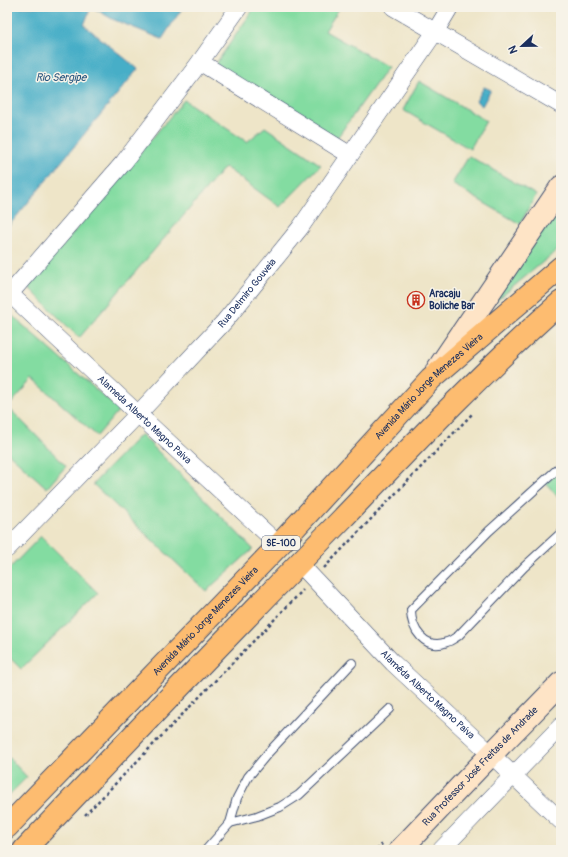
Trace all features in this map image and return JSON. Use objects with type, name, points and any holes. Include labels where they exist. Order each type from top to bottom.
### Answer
[{"type":"main road","name":"Avenida Mário Jorge Menezes Vieira","points":[[7,827],[279,545],[431,379],[561,267]]},
{"type":"main road","name":"SE-100","points":[[24,850],[194,671],[430,428],[533,326],[561,302]]},
{"type":"main road","points":[[176,652],[183,666],[194,671]]},
{"type":"main road","points":[[61,771],[68,774],[73,779],[77,785],[78,793]]},
{"type":"street","points":[[9,295],[124,162],[200,62],[238,7]]},
{"type":"street","points":[[393,7],[561,105]]},
{"type":"street","name":"Rua Delmiro Gouveia","points":[[7,548],[138,414],[224,322],[300,228],[435,32],[450,7]]},
{"type":"street","points":[[200,62],[350,155]]},
{"type":"street","points":[[431,379],[561,187]]},
{"type":"street","name":"Alameda Alberto Magno Paiva","points":[[9,295],[279,545]]},
{"type":"street","name":"Alamêda Alberto Magno Paiva","points":[[299,563],[393,663],[561,821]]},
{"type":"street","name":"Rua Professor José Freitas de Andrade","points":[[400,850],[561,683]]},
{"type":"street","points":[[441,850],[561,726]]},
{"type":"lane","points":[[561,466],[489,531],[411,610],[411,618],[415,631],[423,639],[435,644],[446,643],[458,636],[524,567],[561,533]]},
{"type":"lane","points":[[206,850],[230,823],[237,798],[248,777],[268,753],[352,663]]},
{"type":"lane","points":[[230,823],[257,816],[280,807],[299,795],[390,709]]},
{"type":"green space","points":[[255,7],[340,7],[325,31],[388,67],[334,142],[215,65]]},
{"type":"green space","points":[[419,81],[486,121],[470,149],[403,110]]},
{"type":"green space","points":[[184,100],[247,142],[265,127],[321,165],[280,207],[225,167],[79,338],[28,287]]},
{"type":"green space","points":[[469,156],[536,195],[520,224],[452,184]]},
{"type":"green space","points":[[561,202],[561,247],[490,306]]},
{"type":"green space","points":[[7,311],[119,410],[97,436],[33,379],[8,407],[66,466],[47,488],[7,452]]},
{"type":"green space","points":[[141,434],[253,549],[206,591],[93,484]]},
{"type":"green space","points":[[561,470],[561,501],[546,483]]},
{"type":"green space","points":[[41,536],[98,593],[21,669],[7,655],[7,571]]},
{"type":"green space","points":[[7,756],[27,777],[7,797]]},
{"type":"water","name":"Rio Sergipe","points":[[7,7],[91,7],[84,25],[138,69],[7,228]]},
{"type":"water","points":[[92,7],[183,7],[162,39],[112,19]]},
{"type":"water","points":[[484,87],[491,90],[482,106],[476,101]]},
{"type":"place","name":"Aracaju Boliche Bar","points":[[416,300]]}]
